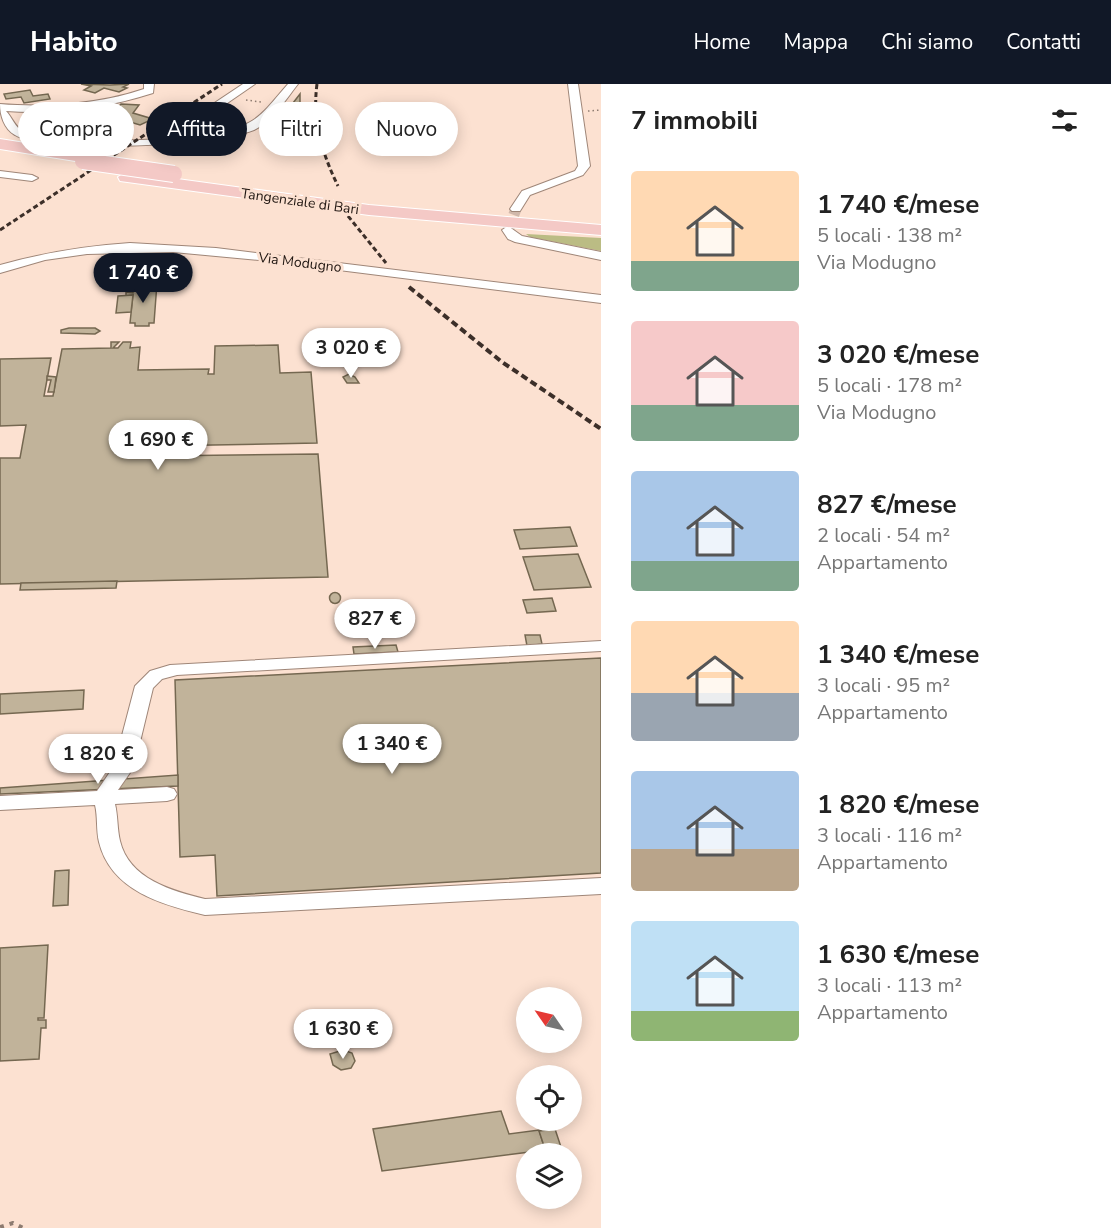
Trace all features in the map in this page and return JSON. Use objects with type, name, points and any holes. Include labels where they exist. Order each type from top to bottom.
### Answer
[{"type":"highway","points":[[0,144],[79,165]]},
{"type":"highway","name":"Tangenziale di Bari","points":[[0,149],[79,165],[99,177],[126,177],[369,210],[601,230]]},
{"type":"highway","name":"Tangenziale di Bari","points":[[0,158],[174,174],[366,200],[601,221]]},
{"type":"highway","points":[[0,163],[37,173]]},
{"type":"highway","points":[[543,217],[574,214],[601,216]]},
{"type":"street","points":[[84,102],[140,95],[149,91],[149,84]]},
{"type":"street","points":[[223,102],[250,84]]},
{"type":"street","points":[[247,128],[257,123],[293,84]]},
{"type":"street","points":[[516,209],[525,193],[574,175],[584,166],[573,84]]},
{"type":"street","points":[[0,109],[18,109]]},
{"type":"street","points":[[0,109],[16,132],[30,138],[57,142],[146,140]]},
{"type":"street","points":[[11,126],[13,118],[18,115]]},
{"type":"street","points":[[0,174],[37,173]]},
{"type":"street","points":[[508,230],[512,236],[519,239],[601,256]]},
{"type":"street","name":"Via Modugno","points":[[0,269],[46,256],[91,248],[168,246],[601,299]]},
{"type":"street","points":[[103,797],[124,767],[144,686],[156,675],[176,669],[601,646]]},
{"type":"street","points":[[0,803],[167,794]]},
{"type":"street","points":[[103,797],[108,811],[111,848],[121,865],[134,879],[150,890],[176,900],[205,907],[601,886]]},
{"type":"path","points":[[0,1227],[13,1223],[22,1228]]},
{"type":"green space","points":[[526,234],[601,238],[601,251],[530,237]]},
{"type":"building","points":[[81,84],[129,84],[123,87],[127,88],[119,92],[104,88],[95,93],[84,90],[91,86]]},
{"type":"building","points":[[30,90],[33,96],[48,94],[50,99],[24,102],[21,97],[6,99],[4,94]]},
{"type":"building","points":[[300,94],[300,102],[294,102]]},
{"type":"building","points":[[134,113],[146,117],[146,122],[140,125],[134,123]]},
{"type":"building","points":[[157,283],[154,323],[149,323],[149,326],[135,326],[135,323],[130,323],[133,295],[126,296],[126,292],[133,293],[134,284]]},
{"type":"building","points":[[133,295],[131,312],[116,313],[118,296]]},
{"type":"building","points":[[69,328],[95,328],[100,331],[95,334],[61,333],[61,330]]},
{"type":"building","points":[[111,342],[119,342],[113,348],[118,348],[123,342],[131,342],[130,348],[140,347],[138,370],[209,369],[208,374],[214,374],[215,346],[278,345],[280,373],[311,372],[317,443],[156,446],[155,456],[318,454],[328,577],[0,584],[0,458],[20,458],[26,425],[0,426],[0,359],[51,358],[44,396],[53,396],[62,349],[111,348]]},
{"type":"building","points":[[349,374],[359,383],[347,383],[343,377]]},
{"type":"building","points":[[47,376],[56,377],[54,392],[48,392],[51,380],[47,380]]},
{"type":"building","points":[[570,527],[577,546],[520,549],[514,530]]},
{"type":"building","points":[[578,554],[591,587],[534,590],[523,557]]},
{"type":"building","points":[[117,581],[116,588],[20,590],[21,583]]},
{"type":"building","points":[[335,592],[341,598],[335,604],[329,598]]},
{"type":"building","points":[[552,598],[556,611],[527,613],[523,600]]},
{"type":"building","points":[[525,635],[540,635],[542,644],[527,646]]},
{"type":"building","points":[[396,645],[398,652],[354,654],[353,647]]},
{"type":"building","points":[[601,658],[601,873],[217,896],[215,855],[180,857],[175,680]]},
{"type":"building","points":[[84,690],[83,709],[0,714],[0,694]]},
{"type":"building","points":[[178,775],[178,786],[0,794],[0,788]]},
{"type":"building","points":[[69,870],[68,905],[53,906],[55,871]]},
{"type":"building","points":[[48,945],[44,1018],[38,1018],[38,1020],[46,1020],[46,1028],[41,1028],[39,1059],[0,1061],[0,948]]},
{"type":"building","points":[[343,1050],[352,1053],[355,1061],[351,1068],[341,1070],[333,1065],[330,1054]]},
{"type":"building","points":[[501,1111],[509,1134],[539,1131],[543,1143],[516,1143],[516,1154],[382,1171],[373,1129]]},
{"type":"building","points":[[539,1131],[556,1131],[560,1143],[543,1143]]},
{"type":"tunnel","points":[[508,230],[516,209]]},
{"type":"railway","points":[[0,230],[222,84]]},
{"type":"railway","points":[[317,84],[317,124],[327,161],[338,186]]},
{"type":"railway","points":[[348,216],[386,263]]},
{"type":"railway","points":[[409,287],[502,362],[601,429]]}]
